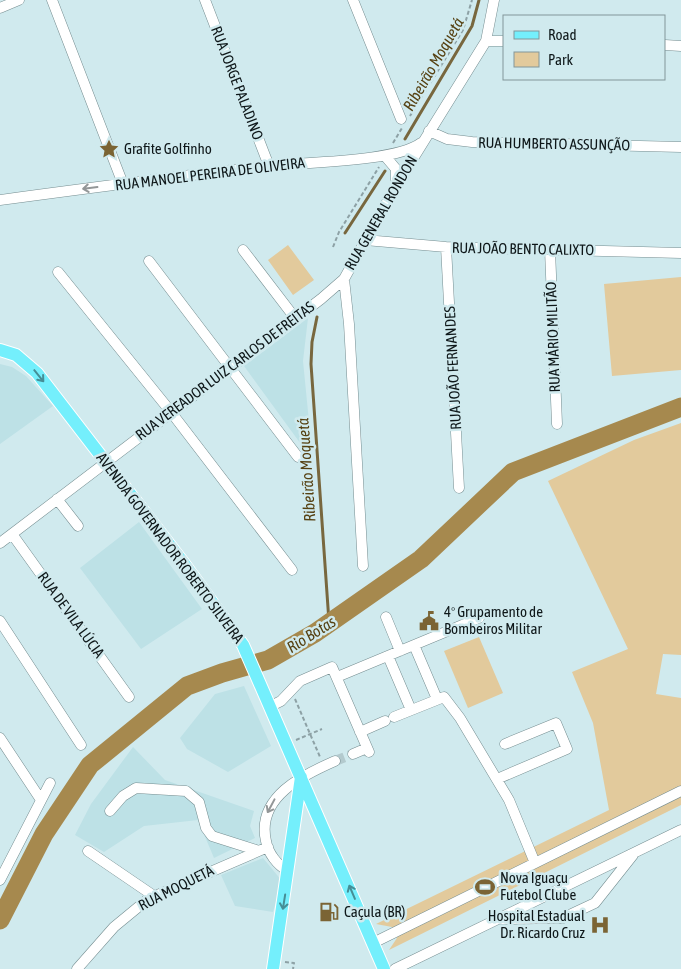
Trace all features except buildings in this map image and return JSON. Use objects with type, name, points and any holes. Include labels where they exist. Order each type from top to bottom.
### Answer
[{"type":"main road","name":"AVENIDA GOVERNADOR ROBERTO SILVEIRA","points":[[0,350],[19,357],[37,373],[185,565],[242,645],[384,969]]},
{"type":"main road","points":[[273,969],[301,777]]},
{"type":"main road","points":[[294,819],[310,815],[320,821]]},
{"type":"street","points":[[0,8],[19,0]]},
{"type":"street","points":[[52,0],[123,184]]},
{"type":"street","name":"RUA JORGE PALADINO","points":[[205,0],[269,166]]},
{"type":"street","points":[[353,0],[405,120]]},
{"type":"street","name":"RUA GENERAL RONDON","points":[[363,566],[349,324],[344,279],[396,186],[486,41],[494,0]]},
{"type":"street","points":[[486,41],[503,41]]},
{"type":"street","points":[[666,45],[681,46]]},
{"type":"street","name":"RUA HUMBERTO ASSUNÇÃO","points":[[429,131],[447,139],[472,142],[681,147]]},
{"type":"street","name":"RUA MANOEL PEREIRA DE OLIVEIRA","points":[[0,200],[269,166],[385,156],[406,150],[423,141]]},
{"type":"street","points":[[385,156],[396,169],[396,186]]},
{"type":"street","name":"RUA JOÃO BENTO CALIXTO","points":[[365,240],[446,247],[681,252]]},
{"type":"street","name":"RUA JOÃO FERNANDES","points":[[446,247],[459,488]]},
{"type":"street","points":[[243,250],[295,318]]},
{"type":"street","name":"RUA MÁRIO MILITÃO","points":[[550,250],[557,424]]},
{"type":"street","points":[[149,261],[298,457]]},
{"type":"street","points":[[58,272],[171,412],[292,570]]},
{"type":"street","name":"RUA VEREADOR LUIZ CARLOS DE FREITAS","points":[[0,543],[344,279]]},
{"type":"street","points":[[56,499],[78,526]]},
{"type":"street","name":"RUA DE VILA LÚCIA","points":[[12,534],[129,697]]},
{"type":"street","points":[[386,617],[400,651]]},
{"type":"street","points":[[337,677],[479,618]]},
{"type":"street","points":[[0,621],[80,745]]},
{"type":"street","points":[[414,645],[437,699]]},
{"type":"street","points":[[388,656],[411,710]]},
{"type":"street","points":[[270,706],[281,701],[300,681],[332,667],[368,750],[352,754]]},
{"type":"street","points":[[360,732],[444,696],[460,718],[509,800],[536,863]]},
{"type":"street","points":[[497,779],[567,750],[556,723],[505,744]]},
{"type":"street","points":[[0,738],[41,800]]},
{"type":"street","points":[[288,871],[277,861],[268,847],[265,828],[269,808],[285,789],[301,777],[335,761]]},
{"type":"street","points":[[0,878],[50,783]]},
{"type":"street","points":[[110,811],[122,796],[136,788],[186,792],[199,802],[206,828],[212,836],[256,850]]},
{"type":"street","points":[[373,943],[681,791]]},
{"type":"street","points":[[402,968],[681,830]]},
{"type":"street","name":"RUA MOQUETÁ","points":[[77,969],[114,927],[130,912],[154,896],[256,850],[268,847]]},
{"type":"street","points":[[88,851],[154,896]]},
{"type":"street","points":[[498,920],[563,918],[595,903],[635,852]]},
{"type":"path","points":[[333,247],[339,232],[405,120],[463,30],[472,0]]},
{"type":"path","points":[[291,690],[324,766]]},
{"type":"path","points":[[286,744],[322,729]]},
{"type":"shaded area","points":[[308,318],[303,361],[311,442],[303,447],[244,366]]},
{"type":"shaded area","points":[[0,364],[12,367],[26,376],[53,406],[0,444]]},
{"type":"shaded area","points":[[139,522],[202,609],[141,649],[80,568]]},
{"type":"shaded area","points":[[244,686],[271,746],[228,772],[187,749],[180,738],[215,694]]},
{"type":"shaded area","points":[[133,747],[165,780],[254,811],[250,826],[255,838],[214,858],[198,820],[144,826],[104,852],[75,835],[91,804]]},
{"type":"shaded area","points":[[263,858],[282,881],[273,912],[235,906],[221,875]]},
{"type":"green space","points":[[288,245],[314,280],[293,295],[268,260]]},
{"type":"green space","points":[[681,277],[681,370],[612,376],[604,284]]},
{"type":"green space","points":[[681,423],[681,655],[663,654],[656,694],[681,698],[681,805],[389,950],[397,938],[392,927],[376,924],[609,810],[593,723],[572,672],[628,649],[548,481],[634,440]]},
{"type":"green space","points":[[479,637],[503,693],[468,708],[444,651]]},
{"type":"waterway","name":"Ribeirão Moquetá","points":[[405,139],[472,26],[479,0]]},
{"type":"waterway","name":"Ribeirão Moquetá","points":[[345,233],[385,171]]},
{"type":"waterway","name":"Ribeirão Moquetá","points":[[317,317],[312,342],[311,364],[329,622]]},
{"type":"waterway","name":"Rio Botas","points":[[0,920],[44,834],[90,765],[187,686],[222,673],[268,660],[315,633],[421,559],[513,472],[681,407]]},
{"type":"tunnel","points":[[335,761],[353,754]]},
{"type":"place","name":"Grafite Golfinho","points":[[109,149]]},
{"type":"place","name":"4º Grupamento de Bombeiros Militar","points":[[429,621]]},
{"type":"place","name":"Nova Iguaçu Futebol Clube","points":[[485,887]]},
{"type":"place","name":"Caçula (BR)","points":[[329,912]]},
{"type":"place","name":"Hospital Estadual Dr. Ricardo Cruz","points":[[600,925]]}]
